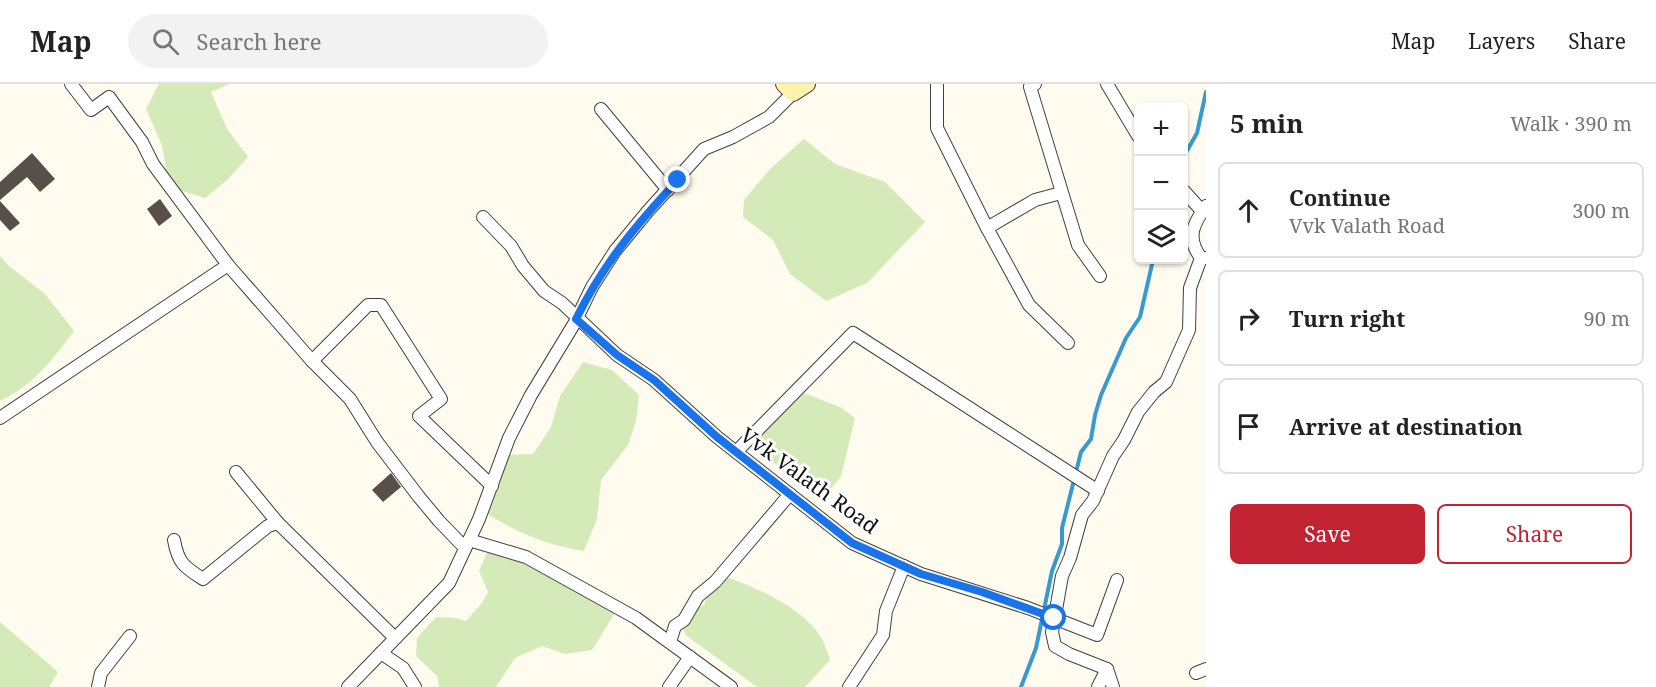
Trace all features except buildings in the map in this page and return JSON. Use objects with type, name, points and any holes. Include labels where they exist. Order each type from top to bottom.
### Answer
[{"type":"street","points":[[71,84],[91,110],[109,97],[142,142],[153,164],[228,265],[312,361],[350,399],[377,442],[438,521],[467,544],[526,556],[636,618],[731,687]]},
{"type":"street","points":[[937,84],[937,128],[987,228],[1029,305],[1068,343]]},
{"type":"street","points":[[1035,84],[1030,87],[1078,245],[1100,276]]},
{"type":"street","points":[[1107,84],[1134,129]]},
{"type":"street","points":[[348,687],[449,583],[492,486],[509,438],[592,287],[615,251],[704,149],[733,137],[769,117],[795,87]]},
{"type":"street","points":[[601,109],[668,190]]},
{"type":"street","points":[[987,228],[1035,200],[1061,193]]},
{"type":"street","points":[[1113,687],[1107,669],[1055,646],[1052,632],[1054,618],[1062,576],[1070,558],[1082,515],[1093,501],[1113,456],[1138,412],[1154,392],[1166,382],[1189,330],[1190,288],[1203,258],[1194,249],[1191,233],[1204,208],[1188,194]]},
{"type":"street","name":"Vvk Valath Road","points":[[483,217],[511,246],[523,266],[544,291],[561,303],[617,355],[654,380],[717,437],[852,543],[921,574],[1039,612],[1097,634],[1118,580]]},
{"type":"street","points":[[0,418],[228,265]]},
{"type":"street","points":[[312,361],[368,305],[381,304],[441,399],[419,416],[492,486]]},
{"type":"street","points":[[736,452],[853,333],[1098,491]]},
{"type":"street","points":[[237,472],[278,523],[395,638]]},
{"type":"street","points":[[670,642],[675,626],[684,620],[698,596],[715,582],[790,494]]},
{"type":"street","points":[[174,540],[176,555],[184,567],[203,579],[268,526],[278,523]]},
{"type":"street","points":[[849,687],[883,635],[886,611],[904,566]]},
{"type":"street","points":[[98,687],[101,673],[130,636]]},
{"type":"street","points":[[381,653],[403,668],[415,687]]},
{"type":"street","points":[[669,687],[690,657]]},
{"type":"street","points":[[1098,687],[1107,669]]},
{"type":"green space","points":[[159,84],[229,84],[211,92],[227,129],[248,157],[227,180],[205,198],[169,187],[162,145],[146,109]]},
{"type":"green space","points":[[804,139],[835,164],[885,182],[925,222],[867,283],[826,301],[790,274],[773,240],[743,217],[744,200],[771,168]]},
{"type":"green space","points":[[0,256],[9,266],[45,294],[74,331],[32,380],[0,401]]},
{"type":"green space","points":[[583,362],[612,370],[639,395],[636,421],[628,445],[601,480],[597,519],[584,551],[531,537],[483,511],[504,455],[533,454],[551,427],[560,396]]},
{"type":"green space","points":[[801,392],[840,407],[855,418],[841,476],[823,500],[773,462],[757,443],[757,430]]},
{"type":"green space","points":[[490,546],[618,608],[592,650],[565,654],[542,646],[515,658],[496,687],[439,687],[437,676],[416,656],[417,638],[436,617],[466,621],[482,603],[488,592],[479,571]]},
{"type":"green space","points":[[726,577],[779,600],[804,618],[822,639],[830,660],[805,687],[757,687],[687,636],[681,627],[692,611],[704,605],[712,584]]},
{"type":"green space","points":[[0,622],[58,672],[49,687],[0,687]]},
{"type":"waterway","points":[[1188,149],[1197,133],[1206,92]]},
{"type":"waterway","points":[[1021,687],[1036,648],[1052,571],[1062,544],[1062,528],[1081,452],[1091,439],[1101,395],[1126,338],[1140,317],[1152,264]]},
{"type":"route","points":[[678,180],[648,211],[615,251],[592,287],[576,319],[617,355],[654,380],[717,437],[852,543],[921,574],[982,592],[1054,618]]}]
